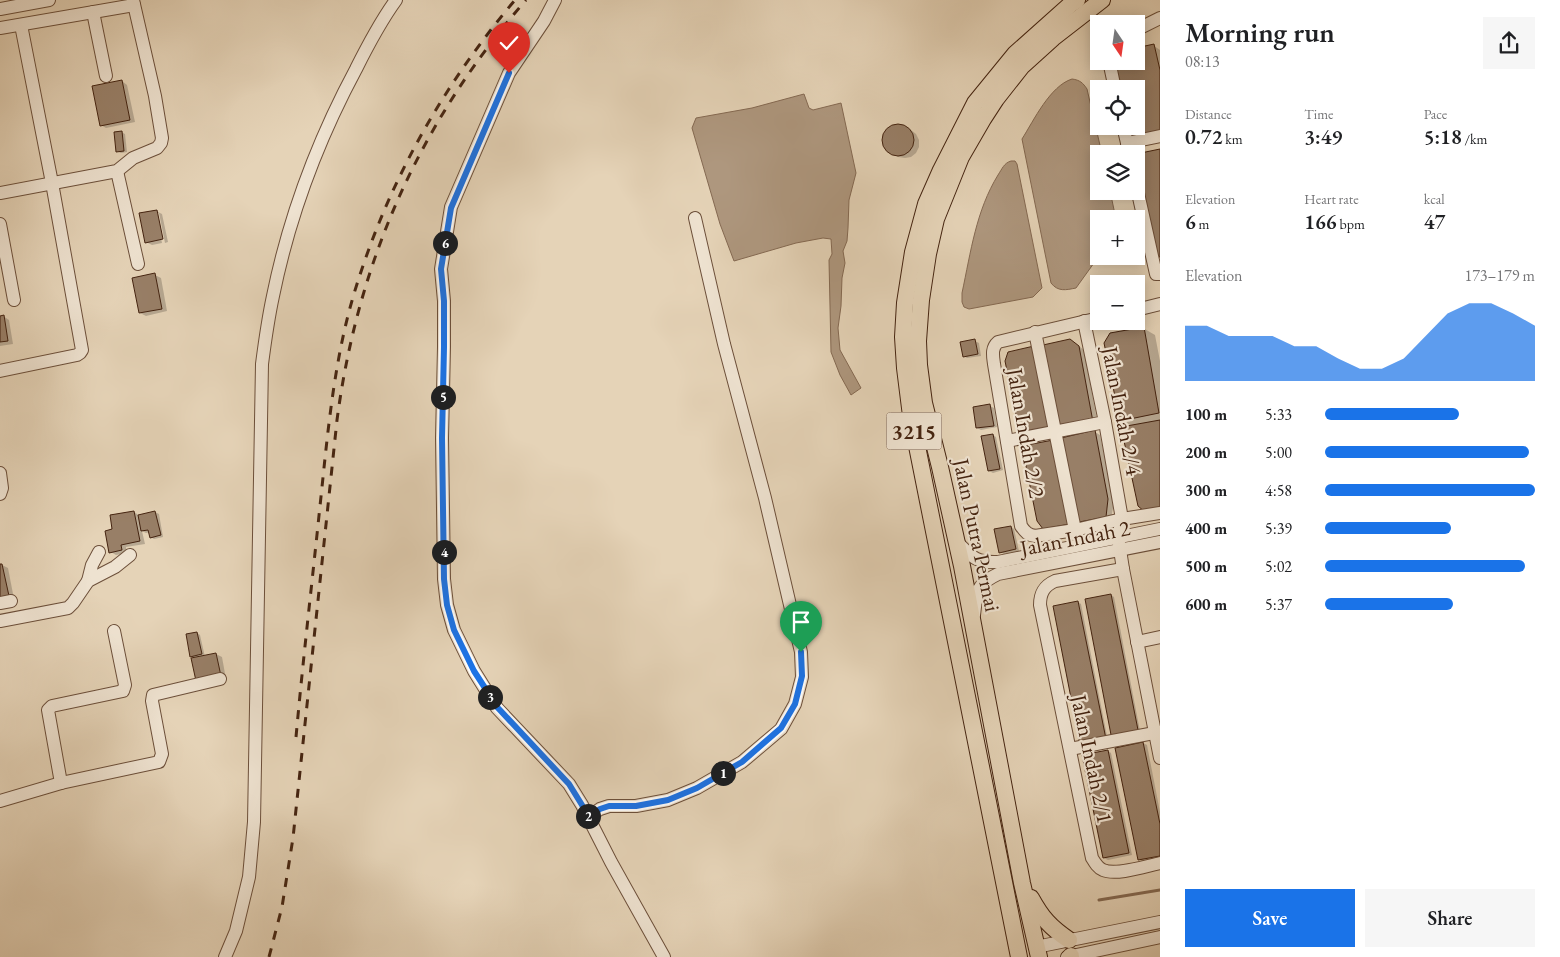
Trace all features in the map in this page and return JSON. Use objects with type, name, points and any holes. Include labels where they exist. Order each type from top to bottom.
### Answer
[{"type":"main road","name":"Jalan Putra Permai","points":[[1019,957],[911,416],[903,337],[905,303],[913,252],[926,204],[975,103],[1015,54],[1077,0]]},
{"type":"main road","name":"Jalan Putra Permai","points":[[1033,954],[1022,883],[973,623],[924,403],[918,342],[921,300],[936,219],[961,157],[996,99],[1028,60],[1102,0]]},
{"type":"main road","points":[[1022,883],[1040,914],[1069,953]]},
{"type":"main road","points":[[1010,910],[1016,916],[1023,949],[1033,954]]},
{"type":"street","points":[[0,9],[49,0]]},
{"type":"street","points":[[226,957],[236,931],[249,877],[254,822],[262,364],[273,295],[289,232],[314,159],[343,93],[379,24],[396,0]]},
{"type":"street","points":[[556,0],[509,73],[451,208],[441,269],[444,329],[442,438],[444,579],[447,605],[454,630],[474,671],[498,708],[569,784],[664,957]]},
{"type":"street","points":[[0,28],[134,3],[155,96],[162,138],[157,148],[133,158],[117,171],[0,193]]},
{"type":"street","points":[[93,12],[106,76]]},
{"type":"street","points":[[1145,26],[1160,18]]},
{"type":"street","points":[[0,371],[77,355],[82,350],[21,25]]},
{"type":"street","points":[[1138,145],[1160,136]]},
{"type":"street","points":[[117,171],[138,264]]},
{"type":"street","points":[[1140,200],[1156,274],[1160,274]]},
{"type":"street","points":[[591,823],[594,813],[600,809],[609,806],[636,806],[668,800],[697,788],[742,762],[781,728],[795,704],[802,676],[801,652],[724,344],[695,218]]},
{"type":"street","points":[[0,224],[14,300]]},
{"type":"street","points":[[1145,308],[1160,304]]},
{"type":"street","points":[[1090,320],[1035,332],[1075,530],[1122,519],[1160,513]]},
{"type":"street","name":"Jalan Indah 2/4","points":[[1084,321],[1105,422],[1122,519],[1118,537]]},
{"type":"street","name":"Jalan Indah 2/2","points":[[1035,332],[998,342],[994,345],[992,356],[1021,526],[1024,532],[1030,536],[1075,530]]},
{"type":"street","points":[[1007,441],[1105,422]]},
{"type":"street","points":[[0,473],[2,488],[0,494]]},
{"type":"street","name":"Jalan Indah 2","points":[[956,541],[970,555],[985,563],[1160,529]]},
{"type":"street","points":[[1118,537],[1137,642],[1157,732],[1160,758]]},
{"type":"street","name":"Jalan Indah 2","points":[[973,623],[977,593],[984,580],[1013,570],[1160,542]]},
{"type":"street","points":[[0,621],[68,608],[88,581],[92,565],[99,552]]},
{"type":"street","points":[[88,581],[114,567],[130,555]]},
{"type":"street","name":"Jalan Indah 2/1","points":[[1123,569],[1055,581],[1048,584],[1040,596],[1040,606],[1092,858],[1096,865],[1104,871],[1113,872],[1160,863]]},
{"type":"street","points":[[61,783],[48,710],[52,706],[123,691],[125,685],[114,631]]},
{"type":"street","points":[[1137,642],[1160,637]]},
{"type":"street","points":[[0,801],[61,783],[159,762],[162,754],[152,701],[153,695],[220,679]]},
{"type":"street","points":[[1070,749],[1157,732]]},
{"type":"street","points":[[1069,953],[1160,922]]},
{"type":"street","points":[[1033,954],[1069,953],[1160,937]]},
{"type":"shaded area","points":[[1072,79],[1077,80],[1087,89],[1090,102],[1090,135],[1098,135],[1100,145],[1090,145],[1090,200],[1112,200],[1114,210],[1090,210],[1090,265],[1093,265],[1076,288],[1062,290],[1056,288],[1051,283],[1022,139],[1050,96],[1064,83]]},
{"type":"shaded area","points":[[804,94],[809,108],[813,110],[841,103],[856,173],[849,200],[847,241],[843,251],[845,263],[838,328],[840,350],[861,388],[851,395],[840,375],[831,352],[829,260],[832,254],[831,239],[823,238],[796,243],[734,261],[720,224],[692,128],[696,118],[752,108]]},
{"type":"shaded area","points":[[1011,161],[1015,161],[1017,164],[1042,288],[1033,297],[969,309],[964,307],[962,293],[979,217],[1003,166]]},
{"type":"building","points":[[1154,44],[1160,70],[1160,131],[1145,134],[1145,80],[1119,80],[1117,70],[1145,70],[1145,46]]},
{"type":"building","points":[[122,80],[130,120],[100,126],[92,86]]},
{"type":"building","points":[[898,124],[904,125],[909,129],[913,134],[913,146],[909,151],[904,155],[898,156],[892,155],[887,151],[883,146],[882,140],[883,134],[887,129],[892,125]]},
{"type":"building","points":[[122,131],[124,151],[116,152],[114,132]]},
{"type":"building","points":[[1160,149],[1160,257],[1157,257],[1145,198],[1145,152]]},
{"type":"building","points":[[157,210],[163,239],[145,243],[139,213]]},
{"type":"building","points":[[155,273],[162,309],[139,313],[132,278]]},
{"type":"building","points":[[4,315],[8,341],[0,342],[0,316]]},
{"type":"building","points":[[1127,330],[1145,330],[1159,413],[1120,421],[1104,343],[1110,333]]},
{"type":"building","points":[[975,339],[978,354],[963,357],[960,342]]},
{"type":"building","points":[[1070,339],[1079,346],[1093,422],[1060,428],[1043,345]]},
{"type":"building","points":[[1034,346],[1049,430],[1020,435],[1005,361],[1008,352]]},
{"type":"building","points":[[990,404],[994,426],[976,428],[973,407]]},
{"type":"building","points":[[1160,420],[1160,508],[1145,512],[1138,506],[1121,427]]},
{"type":"building","points":[[1095,430],[1108,499],[1106,517],[1079,522],[1061,438]]},
{"type":"building","points":[[993,434],[1000,469],[988,471],[981,436]]},
{"type":"building","points":[[1053,440],[1070,524],[1043,529],[1037,521],[1022,446]]},
{"type":"building","points":[[134,511],[140,541],[121,545],[122,550],[109,553],[105,531],[112,529],[110,515]]},
{"type":"building","points":[[155,511],[161,535],[150,538],[148,530],[141,531],[138,515]]},
{"type":"building","points":[[1011,526],[1016,549],[999,553],[994,529]]},
{"type":"building","points":[[0,564],[2,564],[9,596],[0,598]]},
{"type":"building","points":[[1111,594],[1139,735],[1112,740],[1085,599]]},
{"type":"building","points":[[1078,601],[1106,739],[1080,744],[1053,606]]},
{"type":"building","points":[[197,632],[202,654],[190,657],[186,634]]},
{"type":"building","points":[[216,653],[221,676],[196,681],[191,658]]},
{"type":"building","points":[[1143,742],[1160,824],[1160,856],[1138,860],[1115,748]]},
{"type":"building","points":[[1108,750],[1129,853],[1103,858],[1082,755]]},
{"type":"waterway","points":[[1099,900],[1160,890]]},
{"type":"railway","points":[[296,737],[333,394],[337,366],[357,284],[370,245],[386,207],[422,134],[465,65],[515,0]]},
{"type":"railway","points":[[269,957],[282,907],[293,838],[337,420],[347,361],[360,304],[378,249],[400,196],[425,144],[455,95],[488,47],[526,0]]},
{"type":"route","points":[[509,73],[451,208],[441,269],[444,301],[442,438],[444,579],[447,605],[454,630],[465,654],[498,708],[569,784],[591,823],[594,813],[600,809],[609,806],[636,806],[668,800],[697,788],[742,762],[781,728],[795,704],[802,676],[801,652]]}]
